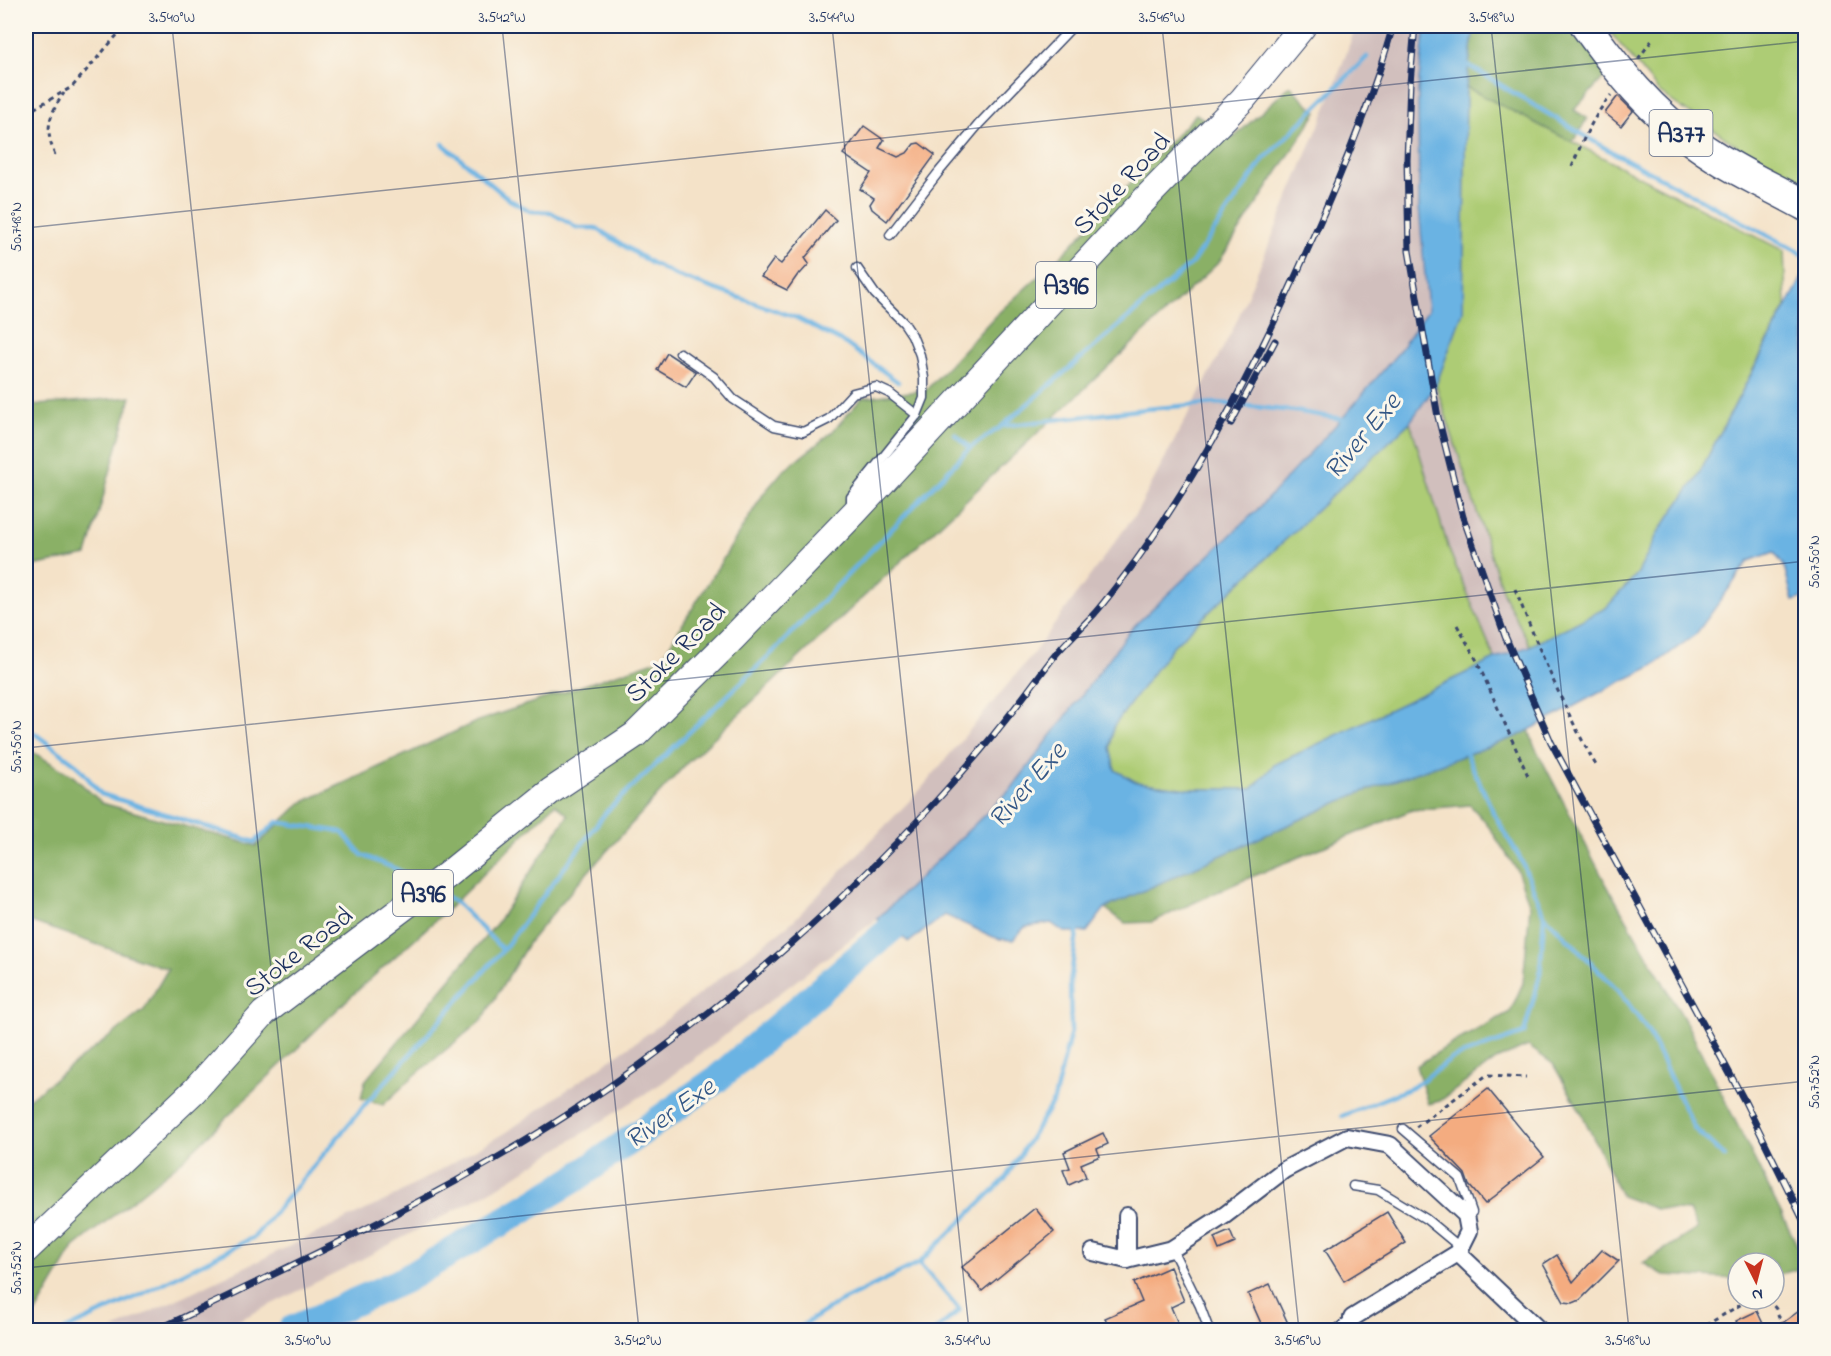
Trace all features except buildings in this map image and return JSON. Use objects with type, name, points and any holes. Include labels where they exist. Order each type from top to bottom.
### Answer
[{"type":"highway","name":"A377","points":[[1586,26],[1625,78],[1659,114],[1699,146],[1806,206]]},
{"type":"main road","name":"Stoke Road","points":[[26,1250],[194,1091],[264,1013],[448,874],[551,791],[635,735],[854,513],[1148,196],[1243,99],[1303,26]]},
{"type":"street","points":[[1093,1252],[1127,1260],[1172,1249],[1225,1215],[1284,1170],[1347,1137],[1390,1145],[1466,1215],[1469,1231],[1459,1251],[1352,1318]]},
{"type":"street","points":[[1127,1216],[1127,1260]]},
{"type":"street","points":[[1459,1251],[1539,1330]]},
{"type":"lane","points":[[890,235],[980,124],[1073,26]]},
{"type":"lane","points":[[854,513],[851,497],[917,415],[924,398],[924,378],[920,355],[912,335],[904,323],[875,294],[857,268]]},
{"type":"lane","points":[[680,353],[714,377],[733,399],[774,426],[803,432],[829,419],[853,393],[876,387],[890,393],[917,415]]},
{"type":"lane","points":[[1403,1129],[1460,1178],[1472,1212],[1466,1215]]},
{"type":"lane","points":[[1353,1185],[1378,1190],[1426,1219],[1459,1251]]},
{"type":"lane","points":[[1172,1249],[1209,1330]]},
{"type":"lane","points":[[1336,1330],[1352,1318]]},
{"type":"path","points":[[26,113],[72,87],[125,26]]},
{"type":"path","points":[[1572,167],[1598,112],[1625,78]]},
{"type":"path","points":[[55,155],[49,141],[50,118],[65,91]]},
{"type":"path","points":[[1515,588],[1573,724],[1597,767]]},
{"type":"path","points":[[1457,625],[1476,660],[1529,778]]},
{"type":"path","points":[[1403,1129],[1412,1129],[1487,1075],[1526,1077]]},
{"type":"path","points":[[1698,1330],[1730,1311]]},
{"type":"path","points":[[1777,1311],[1784,1330]]},
{"type":"shaded area","points":[[1356,26],[1425,26],[1418,90],[1419,207],[1428,310],[1397,354],[1346,414],[1256,511],[1132,628],[1012,788],[877,919],[662,1083],[495,1189],[347,1267],[219,1330],[112,1330],[389,1199],[508,1131],[657,1027],[792,922],[921,789],[1032,655],[1137,512],[1235,325],[1328,104]]},
{"type":"shaded area","points":[[1436,385],[1503,593],[1530,646],[1495,659],[1449,550],[1410,422]]},
{"type":"green space","points":[[1474,26],[1571,26],[1608,73],[1574,110],[1587,118],[1576,138],[1570,141],[1466,87]]},
{"type":"green space","points":[[1605,26],[1805,26],[1805,183],[1746,152],[1660,93]]},
{"type":"green space","points":[[1290,86],[1317,112],[1219,262],[686,764],[577,884],[529,942],[482,1020],[414,1076],[383,1105],[361,1098],[365,1081],[497,923],[568,815],[555,804],[448,909],[347,1000],[184,1159],[74,1247],[26,1330],[26,1101],[144,1010],[168,969],[26,920],[26,748],[73,776],[102,803],[256,846],[301,803],[478,721],[661,659],[764,493],[782,472],[832,432],[862,398],[926,390],[995,316],[1064,253],[1196,114],[1233,138]]},
{"type":"green space","points":[[1466,87],[1784,251],[1786,306],[1696,479],[1659,531],[1638,573],[1606,608],[1530,646],[1503,593],[1436,385],[1463,311]]},
{"type":"green space","points":[[131,397],[87,555],[33,566],[26,578],[26,406]]},
{"type":"green space","points":[[1410,422],[1449,550],[1495,659],[1274,765],[1252,789],[1189,789],[1136,782],[1115,770],[1110,748],[1113,727],[1172,647]]},
{"type":"green space","points":[[1529,729],[1533,743],[1605,882],[1687,1024],[1805,1261],[1805,1267],[1786,1273],[1786,1251],[1726,1251],[1726,1278],[1664,1275],[1643,1263],[1697,1229],[1689,1211],[1656,1209],[1621,1196],[1581,1112],[1553,1064],[1528,1046],[1496,1060],[1440,1101],[1428,1104],[1416,1066],[1510,1012],[1523,983],[1530,906],[1517,870],[1487,824],[1470,805],[1412,810],[1239,882],[1152,922],[1125,923],[1105,908],[1354,795],[1518,736]]},
{"type":"water","points":[[1425,26],[1474,26],[1466,87],[1463,311],[1436,385],[1410,422],[1172,647],[1113,727],[1110,748],[1115,770],[1136,782],[1189,789],[1252,789],[1274,765],[1495,659],[1530,646],[1606,608],[1638,573],[1659,531],[1696,479],[1805,272],[1805,597],[1793,601],[1784,566],[1774,552],[1749,561],[1696,634],[1651,667],[1518,736],[1354,795],[1105,908],[1087,932],[1064,932],[1051,923],[1025,927],[1013,940],[998,939],[945,915],[909,942],[877,919],[1012,788],[1132,628],[1256,511],[1346,414],[1397,354],[1428,310],[1419,207],[1418,90]]},
{"type":"waterway","points":[[65,1330],[254,1237],[364,1106],[503,950],[606,812],[776,649],[970,448],[1002,426],[1192,263],[1263,160],[1367,57]]},
{"type":"waterway","points":[[1466,64],[1605,148],[1806,256]]},
{"type":"waterway","points":[[443,144],[510,200],[530,211],[550,212],[578,228],[596,228],[651,263],[675,275],[797,318],[846,344],[898,382]]},
{"type":"waterway","points":[[1002,426],[1217,403],[1295,411],[1348,420]]},
{"type":"waterway","points":[[955,434],[970,448]]},
{"type":"waterway","points":[[26,727],[77,765],[101,794],[255,842],[277,822],[342,832],[362,855],[396,869],[421,883]]},
{"type":"waterway","points":[[1342,1116],[1413,1087],[1453,1058],[1524,1033],[1540,975],[1544,915],[1521,860],[1494,814],[1465,751]]},
{"type":"waterway","points":[[439,893],[456,902],[503,950]]},
{"type":"waterway","name":"River Exe","points":[[291,1330],[404,1280],[573,1180],[717,1079],[921,903]]},
{"type":"waterway","points":[[1544,915],[1619,991],[1648,1031],[1694,1128],[1725,1157]]},
{"type":"waterway","points":[[795,1330],[838,1303],[919,1263],[1005,1179],[1054,1100],[1071,1031],[1070,982],[1078,926]]},
{"type":"waterway","points":[[919,1263],[960,1310],[936,1330]]},
{"type":"railway","points":[[157,1330],[419,1201],[520,1144],[619,1080],[716,1007],[764,967],[855,885],[938,799],[1006,719],[1056,654],[1105,601],[1161,525],[1209,447],[1272,326],[1334,190],[1376,81],[1393,26]]},
{"type":"railway","points":[[1415,26],[1407,160],[1409,251],[1438,417],[1463,517],[1505,636],[1551,742],[1744,1100],[1806,1226]]},
{"type":"railway","points":[[1231,423],[1275,341]]}]
